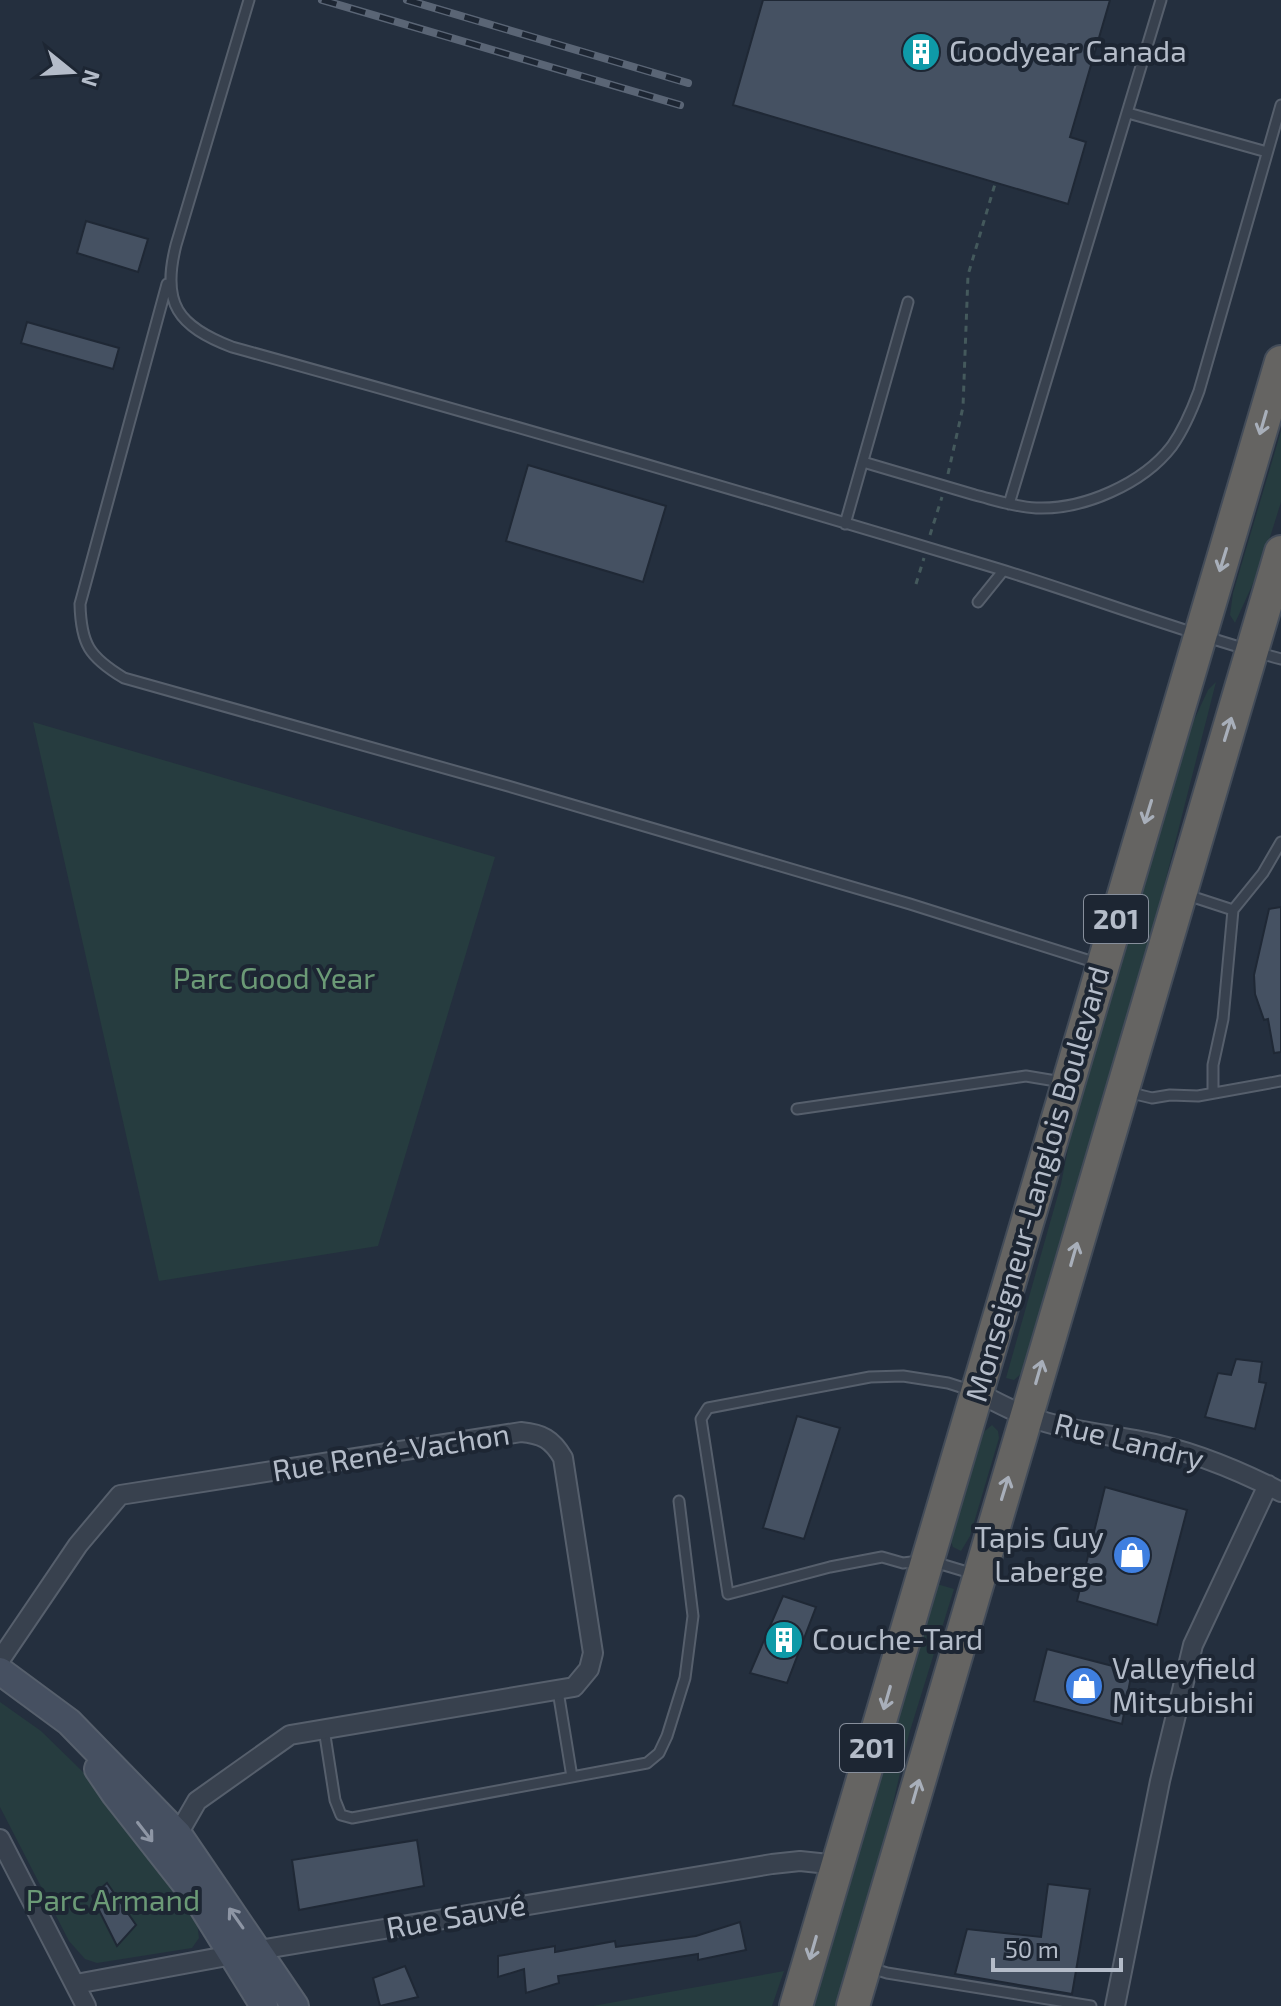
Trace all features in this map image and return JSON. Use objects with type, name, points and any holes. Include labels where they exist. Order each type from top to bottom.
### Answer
[{"type":"highway","name":"Monseigneur-Langlois Boulevard","points":[[796,2006],[1281,362]]},
{"type":"highway","name":"Monseigneur-Langlois Boulevard","points":[[853,2006],[1180,892],[1266,655],[1281,552]]},
{"type":"main road","points":[[0,1671],[69,1722],[178,1834],[246,1952],[264,2006]]},
{"type":"main road","points":[[69,1722],[115,1794],[199,1901],[295,2006]]},
{"type":"street","name":"Rue Landry","points":[[976,1392],[1026,1416],[1099,1436],[1143,1442],[1182,1453],[1240,1472],[1274,1489]]},
{"type":"street","name":"Rue René-Vachon","points":[[0,1660],[78,1545],[120,1495],[521,1432],[541,1434],[555,1445],[563,1458],[593,1653],[589,1669],[574,1687],[290,1735],[197,1801],[178,1834]]},
{"type":"street","points":[[1115,2006],[1160,1781],[1193,1645],[1274,1489]]},
{"type":"street","points":[[154,1810],[197,1801]]},
{"type":"street","points":[[0,1839],[86,2006]]},
{"type":"street","name":"Rue Sauvé","points":[[76,1984],[246,1952],[772,1864],[800,1861],[838,1865]]},
{"type":"lane","points":[[249,0],[176,245],[80,604],[81,631],[90,650],[103,665],[124,678],[508,786],[910,904],[1103,965]]},
{"type":"lane","points":[[1009,504],[1161,0]]},
{"type":"lane","points":[[863,462],[1009,504],[1035,508],[1056,507],[1097,497],[1135,478],[1171,448],[1199,391],[1281,105]]},
{"type":"lane","points":[[1128,113],[1267,152]]},
{"type":"lane","points":[[169,279],[170,294],[181,317],[201,334],[232,347],[549,435],[1003,571],[1266,655]]},
{"type":"lane","points":[[845,524],[908,302]]},
{"type":"lane","points":[[978,602],[1003,571]]},
{"type":"lane","points":[[1213,1093],[1213,1065],[1223,1019],[1233,910],[1263,873],[1281,842]]},
{"type":"lane","points":[[1180,892],[1233,910]]},
{"type":"lane","points":[[797,1109],[1014,1077],[1043,1077],[1067,1084]]},
{"type":"lane","points":[[1121,1091],[1152,1098],[1213,1093],[1281,1081]]},
{"type":"lane","points":[[976,1392],[948,1383],[903,1376],[870,1377],[708,1408],[701,1419],[728,1594],[830,1567],[882,1557],[903,1563],[927,1560],[979,1575]]},
{"type":"lane","points":[[324,1729],[335,1800],[341,1815],[352,1818],[647,1763],[659,1753],[667,1736],[685,1678],[693,1616],[679,1501]]},
{"type":"lane","points":[[558,1691],[572,1777]]},
{"type":"lane","points":[[864,1966],[887,1973],[1091,2006]]},
{"type":"path","points":[[916,584],[956,447],[963,407],[968,275],[995,184]]},
{"type":"green space","points":[[1281,431],[1281,502],[1261,566],[1235,623],[1230,615],[1233,593]]},
{"type":"green space","points":[[1216,682],[1147,953],[1023,1372],[1014,1380],[1006,1378],[1061,1184],[1072,1129],[1181,748],[1208,690]]},
{"type":"green space","name":"Parc Good Year","points":[[33,722],[495,857],[378,1246],[159,1281]]},
{"type":"green space","points":[[992,1425],[998,1431],[999,1438],[970,1536],[961,1551],[953,1547],[948,1534],[979,1436]]},
{"type":"green space","points":[[937,1584],[954,1589],[909,1734],[886,1834],[837,2006],[811,2006]]},
{"type":"green space","name":"Parc Armand","points":[[0,1702],[41,1731],[83,1772],[155,1860],[197,1922],[199,1938],[192,1948],[97,1963],[85,1959],[69,1941],[0,1807]]},
{"type":"green space","points":[[784,1971],[772,2006],[593,2006]]},
{"type":"building","name":"Goodyear Canada","points":[[763,0],[1110,0],[1070,137],[1086,142],[1068,204],[733,105]]},
{"type":"building","points":[[86,221],[148,239],[138,272],[77,253]]},
{"type":"building","points":[[27,322],[119,348],[113,369],[21,343]]},
{"type":"building","points":[[528,465],[666,506],[643,582],[506,541]]},
{"type":"building","points":[[1281,907],[1281,1052],[1274,1053],[1268,1019],[1264,1020],[1255,994],[1254,975],[1269,909]]},
{"type":"building","points":[[1236,1359],[1262,1362],[1259,1382],[1266,1383],[1255,1429],[1205,1417],[1218,1373],[1231,1375]]},
{"type":"building","name":"Couche-Tard","points":[[797,1416],[840,1428],[804,1539],[763,1528]]},
{"type":"building","name":"Tapis Guy Laberge","points":[[1105,1487],[1187,1510],[1157,1625],[1077,1601]]},
{"type":"building","name":"Couche-Tard","points":[[783,1596],[816,1607],[787,1683],[750,1673]]},
{"type":"building","name":"Valleyfield Mitsubishi","points":[[1047,1649],[1132,1671],[1122,1724],[1034,1701]]},
{"type":"building","points":[[417,1840],[424,1886],[299,1910],[292,1860]]},
{"type":"building","points":[[107,1883],[136,1925],[117,1946],[92,1896]]},
{"type":"building","points":[[1048,1884],[1090,1889],[1072,1994],[955,1974],[967,1929],[1041,1937]]},
{"type":"building","points":[[740,1922],[746,1950],[698,1960],[698,1954],[558,1976],[559,1983],[526,1993],[524,1969],[498,1977],[498,1956],[555,1946],[555,1952],[615,1941],[616,1947],[696,1936]]},
{"type":"building","points":[[405,1966],[418,1997],[380,2006],[373,1978]]},
{"type":"railway","points":[[322,0],[680,105]]},
{"type":"railway","points":[[407,0],[688,83]]},
{"type":"place","name":"Goodyear Canada","points":[[921,52]]},
{"type":"place","name":"Tapis Guy Laberge","points":[[1132,1555]]},
{"type":"place","name":"Couche-Tard","points":[[784,1640]]},
{"type":"place","name":"Valleyfield Mitsubishi","points":[[1084,1686]]}]
